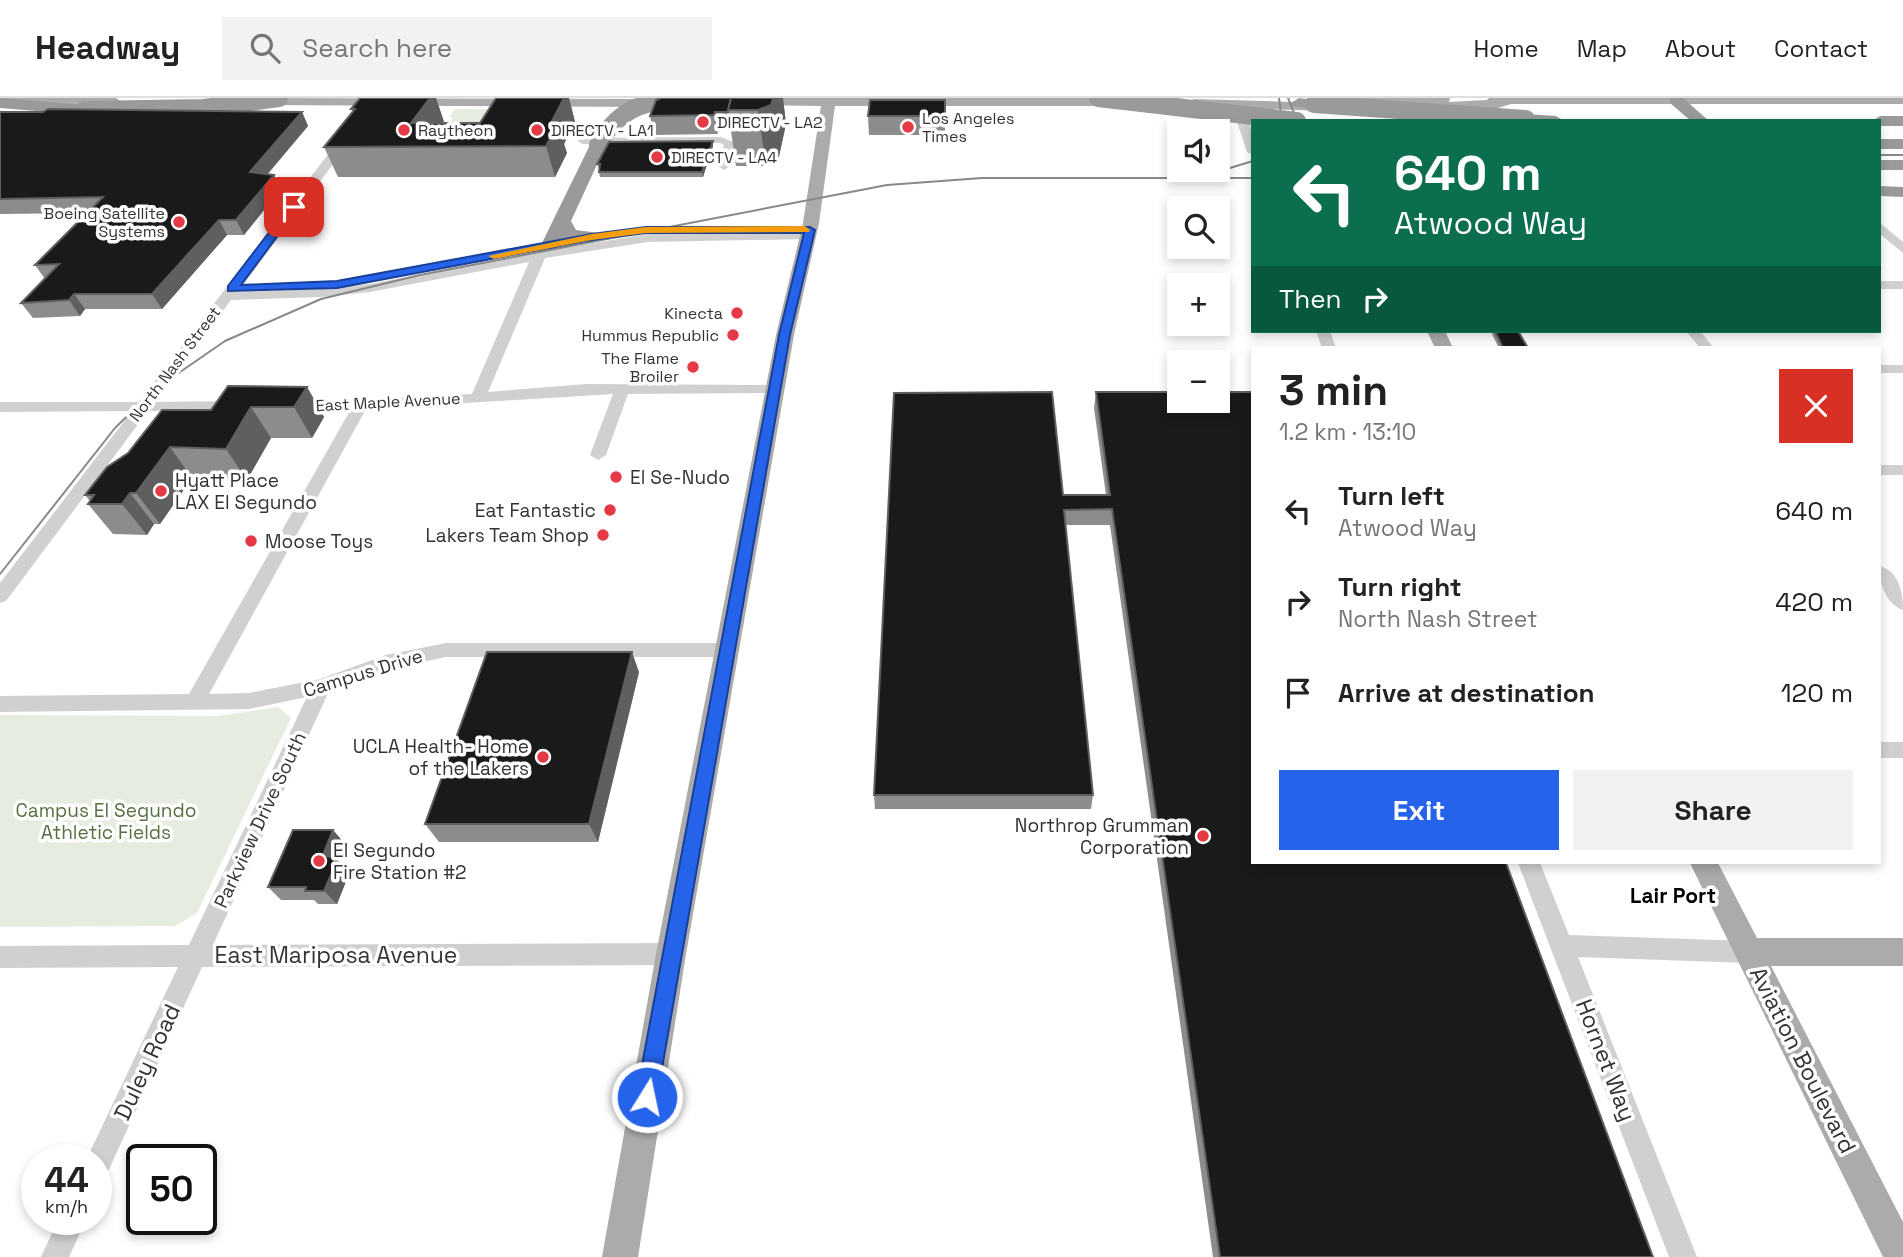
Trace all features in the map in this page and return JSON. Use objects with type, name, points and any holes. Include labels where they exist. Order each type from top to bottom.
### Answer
[{"type":"highway","points":[[0,102],[38,108],[85,110],[194,109],[279,98]]},
{"type":"highway","points":[[1098,98],[1280,119]]},
{"type":"highway","points":[[1252,98],[1530,119]]},
{"type":"highway","points":[[546,250],[611,122],[638,106],[685,100]]},
{"type":"highway","points":[[1657,100],[1677,119]]},
{"type":"highway","points":[[1676,100],[1699,119]]},
{"type":"highway","points":[[1318,103],[1444,119]]},
{"type":"highway","points":[[1881,144],[1903,144]]},
{"type":"highway","points":[[1881,165],[1903,165]]},
{"type":"highway","points":[[1881,174],[1903,176]]},
{"type":"highway","points":[[1881,191],[1903,192]]},
{"type":"highway","points":[[562,222],[568,234],[592,237]]},
{"type":"main road","points":[[1356,98],[1472,102]]},
{"type":"main road","points":[[730,103],[1037,99],[1236,104],[1508,100],[1903,100]]},
{"type":"main road","points":[[0,102],[375,100],[454,103],[685,100]]},
{"type":"main road","points":[[620,1257],[671,954],[785,335],[809,232],[829,100]]},
{"type":"main road","points":[[1318,103],[1327,119]]},
{"type":"main road","name":"Aviation Boulevard","points":[[1704,864],[1902,1257]]},
{"type":"main road","points":[[1748,952],[1903,952]]},
{"type":"street","name":"North Nash Street","points":[[0,596],[375,100]]},
{"type":"street","points":[[1236,104],[1251,146]]},
{"type":"street","points":[[583,141],[721,140],[730,143],[724,166]]},
{"type":"street","points":[[1881,228],[1903,249]]},
{"type":"street","points":[[229,293],[320,293],[370,288],[546,250],[592,237],[669,229],[809,232]]},
{"type":"street","points":[[478,398],[536,261],[546,250],[665,236],[809,232]]},
{"type":"street","points":[[1881,285],[1903,285]]},
{"type":"street","points":[[1881,369],[1903,369]]},
{"type":"street","points":[[598,454],[622,389]]},
{"type":"street","name":"East Maple Avenue","points":[[279,406],[361,405],[622,389],[775,390]]},
{"type":"street","points":[[194,702],[361,405]]},
{"type":"street","points":[[0,407],[252,406]]},
{"type":"street","points":[[1881,470],[1903,470]]},
{"type":"street","points":[[1881,574],[1895,596]]},
{"type":"street","name":"Campus Drive","points":[[0,704],[249,701],[322,686],[386,662],[446,650],[727,650]]},
{"type":"street","name":"Parkview Drive South","points":[[198,954],[322,686]]},
{"type":"street","points":[[1881,750],[1903,750]]},
{"type":"street","name":"Hornet Way","points":[[1530,864],[1683,1257]]},
{"type":"street","points":[[1562,946],[1748,952]]},
{"type":"street","name":"East Mariposa Avenue","points":[[0,957],[198,954],[671,954]]},
{"type":"street","name":"Duley Road","points":[[108,1144],[198,954]]},
{"type":"street","points":[[55,1257],[65,1235]]},
{"type":"green space","points":[[455,109],[507,109],[492,132],[445,132],[453,118],[449,117]]},
{"type":"green space","name":"Campus El Segundo Athletic Fields","points":[[278,707],[291,718],[197,913],[175,926],[0,927],[0,715],[217,716]]},
{"type":"building","points":[[360,98],[430,98],[411,123],[480,123],[496,98],[564,98],[551,123],[559,123],[546,146],[324,147],[355,109],[351,109]]},
{"type":"building","points":[[731,98],[728,112],[715,112],[714,115],[650,116],[656,100]]},
{"type":"building","points":[[731,98],[773,98],[771,105],[758,110],[728,110]]},
{"type":"building","points":[[870,100],[945,100],[945,116],[868,116]]},
{"type":"building","name":"Boeing Satellite Systems","points":[[48,109],[302,112],[250,172],[274,175],[236,220],[219,220],[152,294],[74,294],[69,300],[21,303],[59,264],[35,265],[103,197],[0,199],[0,112],[43,112]]},
{"type":"building","name":"DIRECTV - LA4","points":[[713,141],[702,172],[599,172],[600,164],[597,164],[609,142]]},
{"type":"building","points":[[1496,333],[1519,333],[1527,346],[1502,346]]},
{"type":"building","points":[[228,386],[307,387],[294,407],[251,407],[226,449],[170,447],[136,493],[130,493],[122,504],[88,504],[94,495],[85,495],[107,467],[128,453],[162,410],[211,410]]},
{"type":"building","name":"Northrop Grumman Corporation","points":[[1052,392],[1063,495],[1110,495],[1096,392],[1167,392],[1167,413],[1230,413],[1230,392],[1251,392],[1251,864],[1506,864],[1653,1257],[1220,1257],[1112,509],[1064,510],[1093,795],[874,795],[894,393]]},
{"type":"building","name":"UCLA Health- Home of the Lakers","points":[[487,652],[632,652],[589,824],[425,824]]},
{"type":"building","points":[[293,830],[333,830],[323,855],[335,858],[332,866],[335,866],[324,891],[305,891],[306,887],[268,887]]},
{"type":"tram line","points":[[1279,98],[1282,119]]},
{"type":"tram line","points":[[1288,98],[1296,119]]},
{"type":"tram line","points":[[1881,155],[1903,155]]},
{"type":"tram line","points":[[1230,168],[1251,162]]},
{"type":"tram line","points":[[0,574],[115,428],[154,390],[225,341],[321,299],[420,275],[887,185],[982,178],[1251,178]]},
{"type":"slow traffic","points":[[494,256],[592,237],[646,230],[805,230]]},
{"type":"place","name":"DIRECTV - LA2","points":[[703,122]]},
{"type":"place","name":"Los Angeles Times","points":[[908,127]]},
{"type":"place","name":"Raytheon","points":[[404,130]]},
{"type":"place","name":"DIRECTV - LA1","points":[[537,130]]},
{"type":"place","name":"DIRECTV - LA4","points":[[657,157]]},
{"type":"place","name":"Boeing Satellite Systems","points":[[179,222]]},
{"type":"place","name":"Kinecta","points":[[737,313]]},
{"type":"place","name":"Hummus Republic","points":[[733,335]]},
{"type":"place","name":"The Flame Broiler","points":[[693,367]]},
{"type":"place","name":"El Se-Nudo","points":[[616,477]]},
{"type":"place","name":"Hyatt Place LAX El Segundo","points":[[161,491]]},
{"type":"place","name":"Eat Fantastic","points":[[610,510]]},
{"type":"place","name":"Lakers Team Shop","points":[[603,535]]},
{"type":"place","name":"Moose Toys","points":[[251,541]]},
{"type":"place","name":"UCLA Health- Home of the Lakers","points":[[543,757]]},
{"type":"place","name":"Northrop Grumman Corporation","points":[[1203,836]]},
{"type":"place","name":"El Segundo Fire Station #2","points":[[319,861]]},
{"type":"district","name":"Lair Port","points":[[1673,895]]},
{"type":"route","points":[[294,207],[232,289],[337,284],[592,237],[646,230],[810,230],[785,335],[647,1097]]}]
